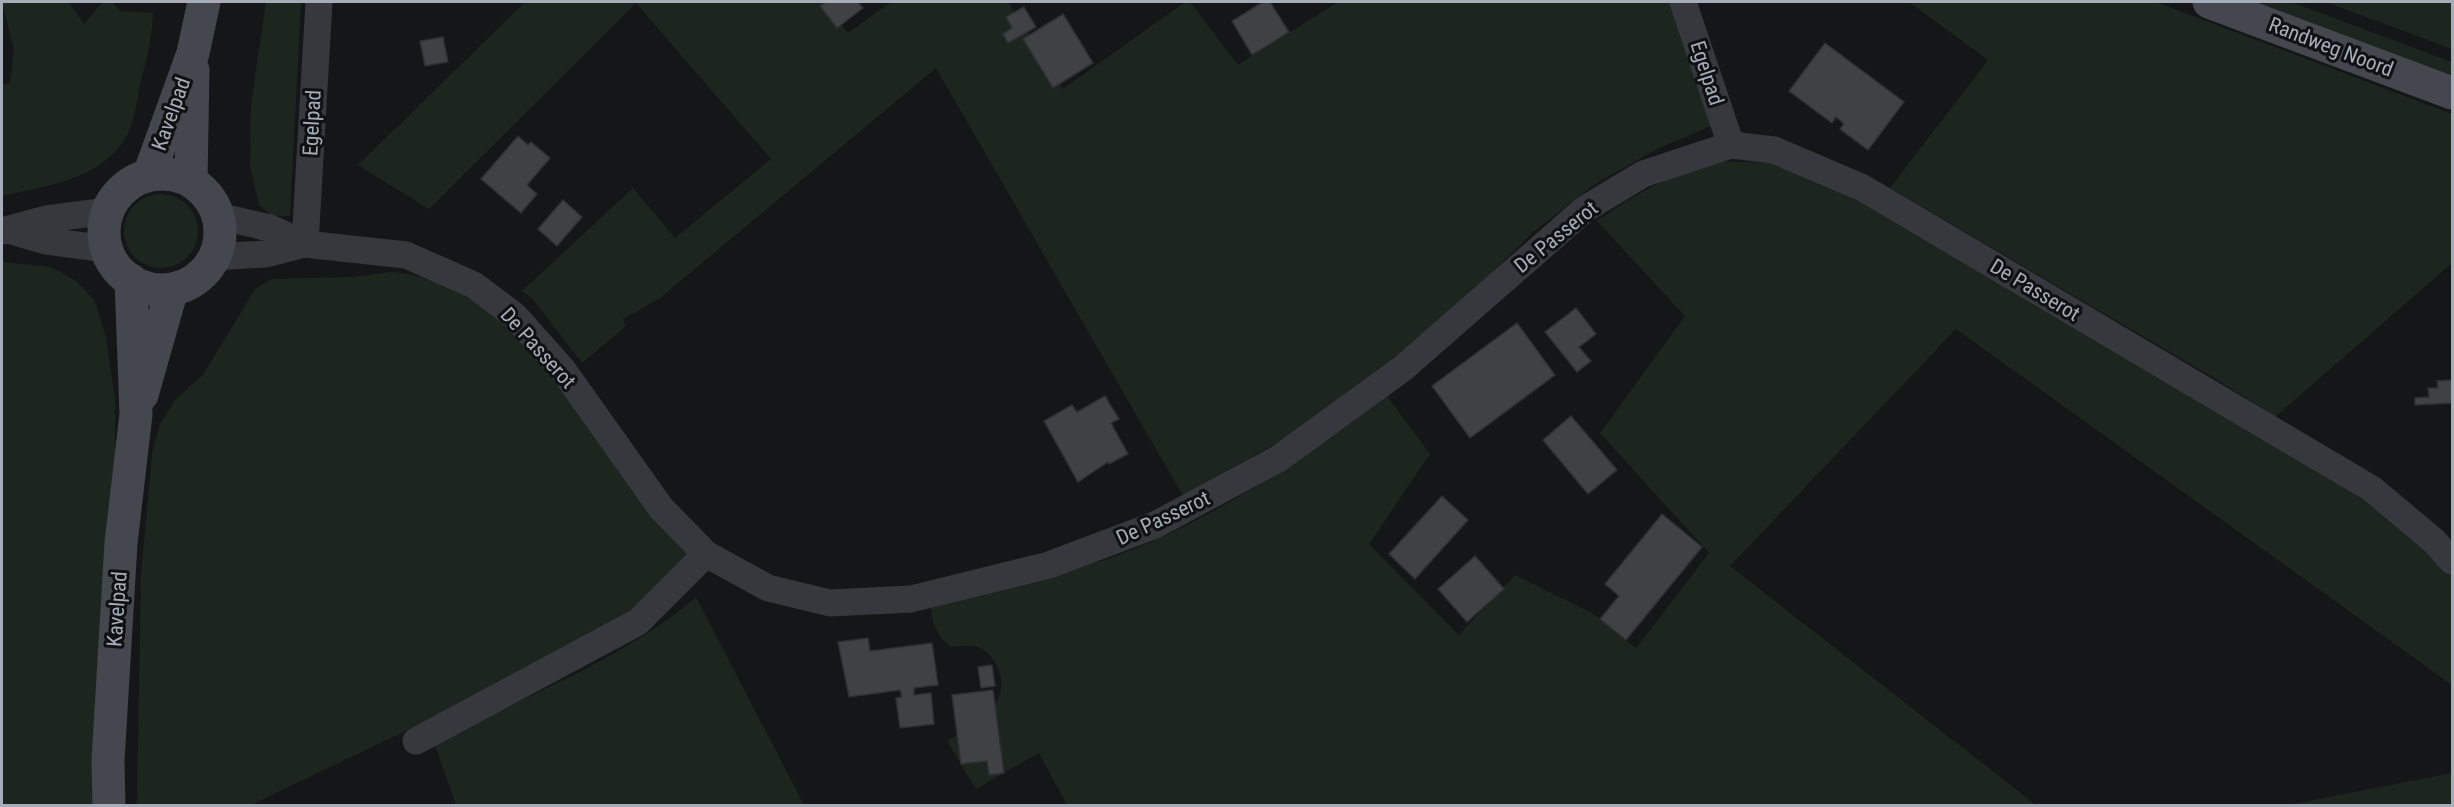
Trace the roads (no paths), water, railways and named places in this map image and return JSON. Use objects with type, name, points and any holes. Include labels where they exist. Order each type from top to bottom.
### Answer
[{"type":"street","name":"Kavelpad","points":[[149,175],[193,53],[204,2]]},
{"type":"street","name":"Egelpad","points":[[305,244],[319,2]]},
{"type":"street","name":"Egelpad","points":[[1683,2],[1731,145]]},
{"type":"street","name":"Randweg Noord","points":[[2209,2],[2452,93]]},
{"type":"street","name":"Kavelpad","points":[[191,182],[193,53]]},
{"type":"street","name":"De Passerot","points":[[218,216],[270,228],[305,244],[406,255],[474,285],[515,316],[563,370],[661,508],[706,554],[768,588],[830,603],[912,599],[1049,565],[1155,525],[1278,459],[1402,369],[1585,208],[1643,174],[1731,145],[1774,150],[1863,188],[2372,489],[2434,541],[2452,561]]},
{"type":"street","points":[[171,174],[191,182],[203,191],[218,216],[220,230],[214,257],[197,278],[172,289],[143,286],[130,280],[116,267],[104,237],[108,211],[117,195],[131,182],[149,175],[171,174]]},
{"type":"street","points":[[5,231],[46,219],[108,211]]},
{"type":"street","points":[[5,231],[46,241],[107,249]]},
{"type":"street","name":"De Passerot","points":[[214,257],[266,254],[305,244]]},
{"type":"street","name":"Kavelpad","points":[[109,806],[108,761],[121,543],[136,414],[130,280]]},
{"type":"street","name":"Kavelpad","points":[[136,414],[172,289]]},
{"type":"street","points":[[416,741],[638,622],[706,554]]}]
